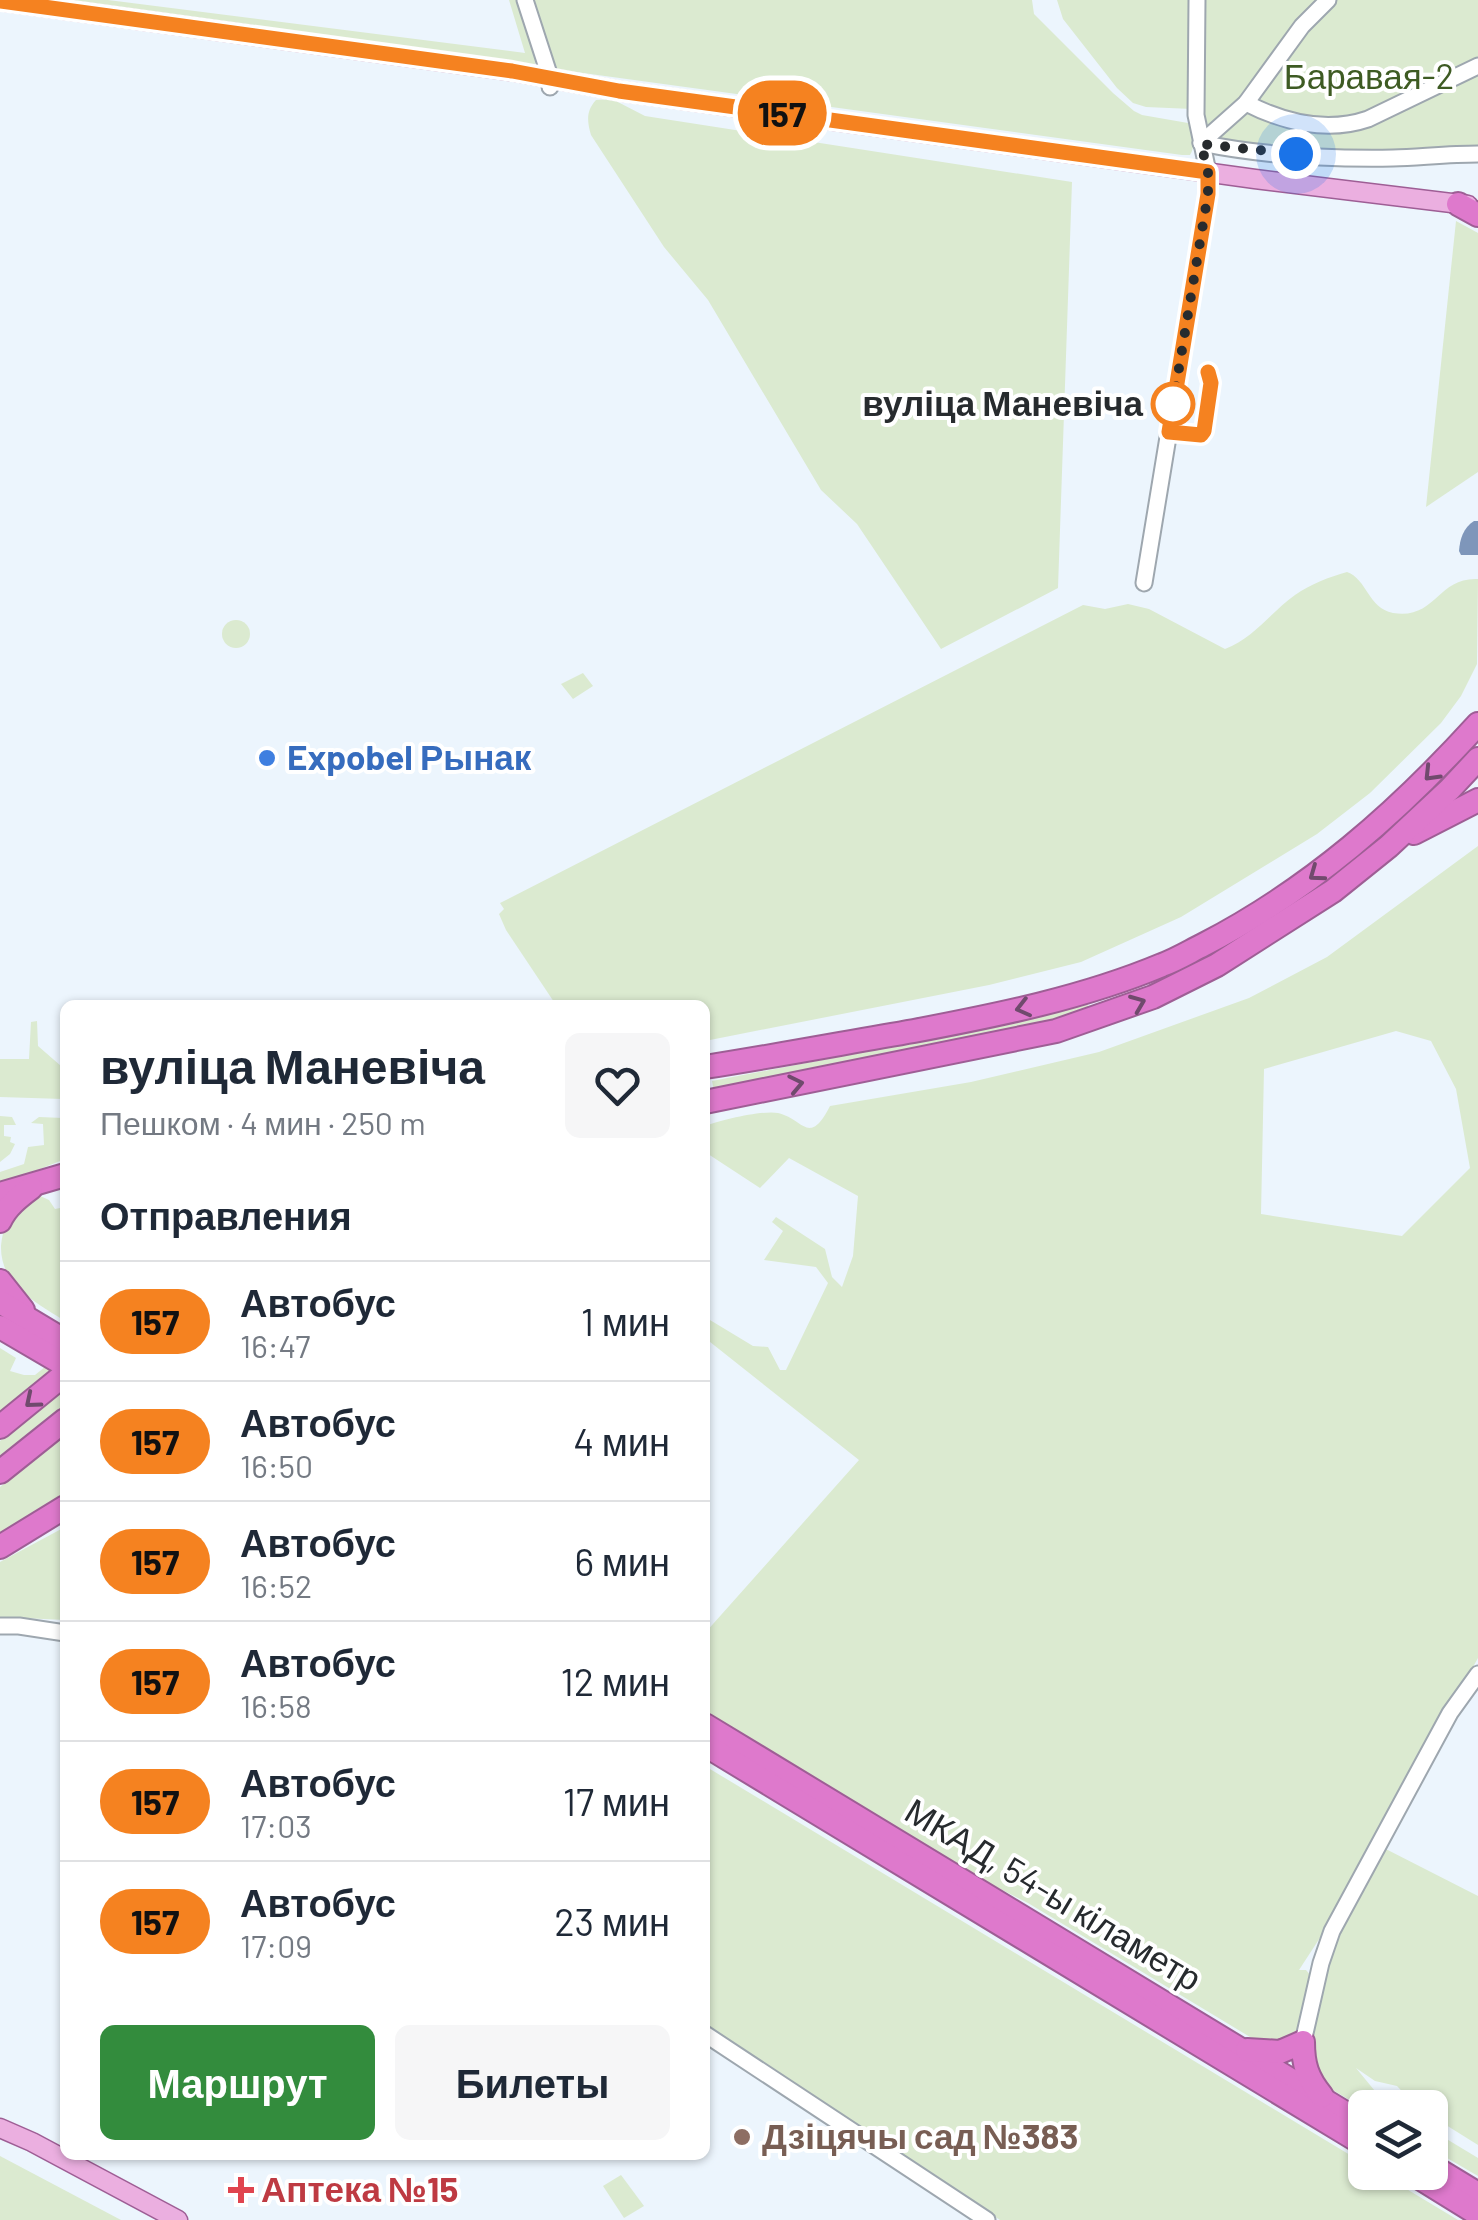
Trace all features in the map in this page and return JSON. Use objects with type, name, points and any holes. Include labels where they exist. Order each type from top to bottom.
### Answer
[{"type":"highway","points":[[710,1066],[986,1017],[1078,994],[1164,965],[1235,928],[1360,841],[1475,724]]},
{"type":"highway","points":[[710,1101],[1056,1032],[1153,997],[1217,965],[1333,891],[1389,846],[1478,759]]},
{"type":"highway","points":[[1389,846],[1478,800]]},
{"type":"highway","points":[[0,1194],[54,1178]]},
{"type":"highway","points":[[0,1222],[18,1198],[54,1178]]},
{"type":"highway","points":[[0,1281],[47,1336]]},
{"type":"highway","points":[[0,1302],[47,1336]]},
{"type":"highway","points":[[1,1328],[47,1336]]},
{"type":"highway","points":[[0,1427],[60,1378]]},
{"type":"highway","points":[[0,1472],[60,1424]]},
{"type":"highway","points":[[0,1547],[60,1510]]},
{"type":"highway","points":[[0,1558],[60,1522]]},
{"type":"highway","name":"МКАД, 54-ы кіламетр","points":[[710,1729],[1348,2115]]},
{"type":"highway","name":"МКАД, 54-ы кіламетр","points":[[710,1749],[1348,2135]]},
{"type":"highway","points":[[1240,2049],[1280,2052],[1303,2042],[1306,2073],[1327,2102]]},
{"type":"highway","points":[[1448,2176],[1478,2194]]},
{"type":"highway","points":[[1439,2190],[1478,2214]]},
{"type":"main road","points":[[0,1],[550,82]]},
{"type":"main road","points":[[0,14],[619,91],[1471,208]]},
{"type":"main road","points":[[0,2128],[60,2157]]},
{"type":"main road","points":[[66,2160],[178,2220]]},
{"type":"street","points":[[525,0],[550,82]]},
{"type":"street","points":[[1144,583],[1208,194],[1208,172],[1196,116],[1198,0]]},
{"type":"street","points":[[1201,144],[1246,103],[1302,26],[1328,0]]},
{"type":"street","points":[[1246,103],[1288,120],[1352,124],[1478,66]]},
{"type":"street","points":[[1201,144],[1325,156],[1478,154]]},
{"type":"street","points":[[0,1626],[60,1631]]},
{"type":"street","points":[[1303,2042],[1320,1962],[1332,1931],[1450,1713],[1478,1674]]},
{"type":"street","points":[[710,2037],[987,2220]]},
{"type":"green space","points":[[24,0],[108,0],[525,53],[509,0],[521,0],[538,59],[528,68]]},
{"type":"green space","points":[[530,0],[1032,0],[1034,14],[1134,111],[1188,123],[1193,147],[1190,155],[1182,155],[561,70],[551,64]]},
{"type":"green space","name":"Баравая-2","points":[[1057,0],[1478,0],[1478,151],[1268,151],[1206,134],[1192,109],[1133,103],[1063,19]]},
{"type":"green space","points":[[612,99],[645,116],[1072,182],[1058,588],[941,649],[857,524],[821,490],[708,300],[664,247],[591,135],[590,108],[596,100]]},
{"type":"green space","points":[[1456,221],[1478,233],[1478,472],[1426,507]]},
{"type":"green space","points":[[1347,572],[1385,610],[1407,613],[1428,605],[1453,584],[1478,579],[1477,664],[1461,696],[1441,723],[1370,793],[1317,834],[1181,917],[1081,962],[989,985],[710,1040],[710,1000],[553,1000],[499,914],[504,909],[500,903],[1083,605],[1105,609],[1128,604],[1149,609],[1225,649],[1320,581]]},
{"type":"green space","points":[[236,620],[246,624],[250,634],[246,644],[236,648],[226,644],[222,634],[226,624]]},
{"type":"green space","points":[[583,673],[593,686],[573,699],[561,684]]},
{"type":"green space","points":[[1478,846],[1478,1658],[1374,1843],[1478,1896],[1478,2145],[1448,2126],[1448,2090],[1401,2090],[1375,2081],[1356,2068],[1374,2090],[1348,2090],[1348,2099],[1322,2081],[1309,2045],[1340,1924],[1327,1927],[1299,1970],[1306,1970],[1312,1977],[1299,2036],[1287,2043],[1255,2040],[1028,1903],[963,1870],[710,1715],[710,1627],[859,1460],[710,1342],[710,1320],[753,1346],[768,1347],[780,1370],[786,1370],[828,1283],[816,1267],[764,1260],[783,1231],[772,1222],[776,1217],[825,1249],[832,1277],[842,1287],[853,1256],[858,1196],[789,1158],[760,1188],[710,1155],[710,1125],[771,1112],[811,1128],[830,1106],[971,1082],[1099,1052],[1249,998],[1327,957]],"holes":[[[1396,1031],[1431,1041],[1456,1089],[1470,1168],[1402,1236],[1261,1214],[1264,1069]]]},
{"type":"green space","points":[[1086,1002],[1091,1011],[1014,1034],[714,1091],[712,1081],[988,1028]]},
{"type":"green space","points":[[37,1021],[38,1046],[60,1065],[60,1099],[0,1097],[0,1059],[29,1059],[31,1022]]},
{"type":"green space","points":[[0,1116],[12,1117],[16,1125],[4,1125],[4,1136],[11,1137],[10,1142],[15,1144],[0,1162]]},
{"type":"green space","points":[[39,1117],[60,1118],[60,1161],[0,1185],[0,1172],[24,1164],[28,1147],[44,1145],[43,1124],[31,1123]]},
{"type":"green space","points":[[38,1195],[49,1200],[55,1209],[60,1208],[60,1318],[22,1291],[7,1272],[1,1246],[6,1225]]},
{"type":"green space","points":[[0,1348],[16,1358],[10,1371],[24,1375],[35,1375],[60,1355],[60,1368],[0,1414]]},
{"type":"green space","points":[[60,1393],[60,1409],[0,1457],[0,1441]]},
{"type":"green space","points":[[60,1438],[60,1505],[0,1542],[0,1487]]},
{"type":"green space","points":[[60,1530],[60,1620],[0,1617],[0,1562]]},
{"type":"green space","points":[[710,1769],[1348,2154],[1348,2190],[1408,2190],[1458,2220],[1000,2220],[710,2028]]},
{"type":"green space","points":[[1448,2140],[1478,2158],[1478,2176],[1448,2158]]},
{"type":"green space","points":[[0,2156],[121,2220],[0,2220]]},
{"type":"green space","points":[[621,2175],[644,2206],[624,2218],[603,2186]]},
{"type":"water","points":[[1478,521],[1478,555],[1461,555],[1463,534]]},
{"type":"bus line","name":"157","points":[[0,1],[1208,172],[1208,194],[1169,432],[1194,436],[1204,431],[1211,383],[1208,372]]},
{"type":"place","name":"вуліца Маневіча","points":[[1173,404]]},
{"type":"place","name":"Expobel Рынак","points":[[267,758]]},
{"type":"place","name":"Дзіцячы сад №383","points":[[742,2137]]},
{"type":"place","name":"Аптека №15","points":[[241,2190]]},
{"type":"route","points":[[1173,404],[1208,194],[1208,172],[1201,144],[1296,154]]}]
